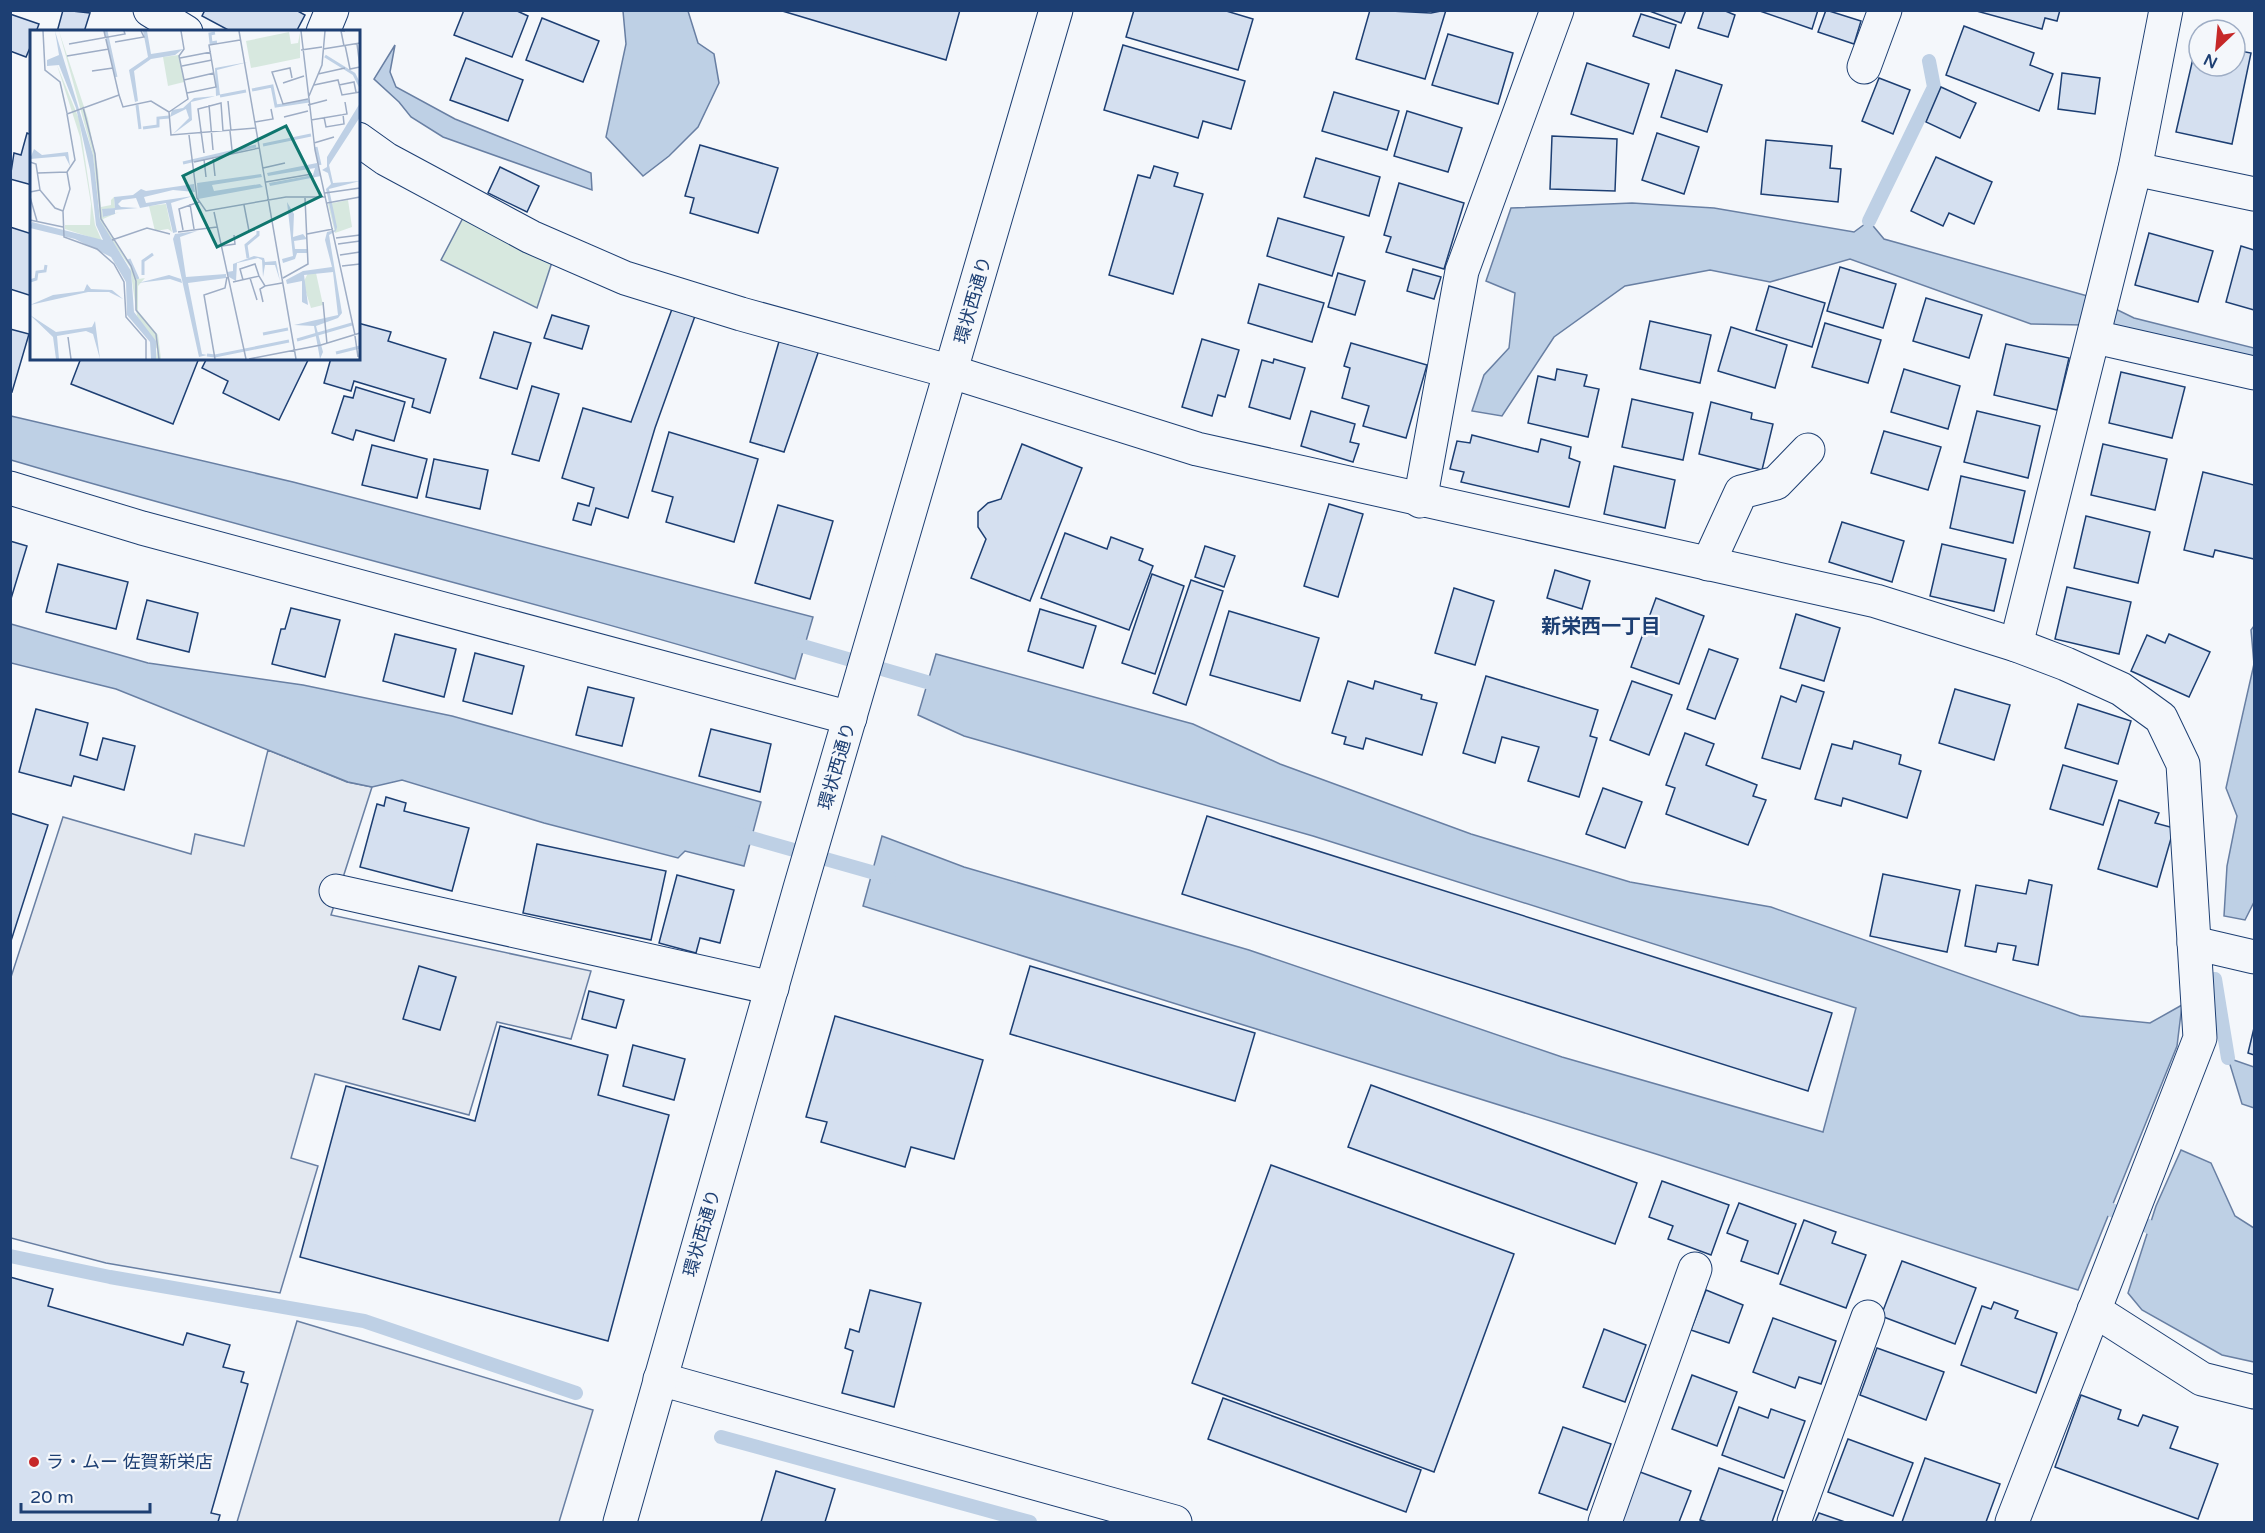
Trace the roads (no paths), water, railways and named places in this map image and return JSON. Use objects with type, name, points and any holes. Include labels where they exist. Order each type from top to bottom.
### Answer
[{"type":"main road","points":[[324,30],[332,10]]},
{"type":"main road","name":"環状西通り","points":[[620,1522],[800,888],[822,819],[1056,10]]},
{"type":"main road","points":[[1420,501],[1462,271],[1557,10]]},
{"type":"main road","points":[[1864,67],[1885,10]]},
{"type":"main road","points":[[2016,645],[2136,169],[2166,10]]},
{"type":"main road","points":[[360,140],[386,159],[531,237],[625,278],[741,314],[952,372],[1197,449],[1420,501],[1876,601],[2016,645],[2121,689],[2161,718],[2183,764],[2200,1038],[2012,1522]]},
{"type":"main road","points":[[2136,169],[2254,194]]},
{"type":"main road","points":[[2095,337],[2254,373]]},
{"type":"main road","points":[[1707,564],[1741,492],[1776,483],[1808,450]]},
{"type":"main road","points":[[10,488],[153,532],[853,707]]},
{"type":"main road","points":[[336,891],[772,988]]},
{"type":"main road","points":[[2194,943],[2254,957]]},
{"type":"main road","points":[[1605,1522],[1695,1269]]},
{"type":"main road","points":[[2098,1299],[2202,1380],[2254,1392]]},
{"type":"main road","points":[[1794,1522],[1868,1317]]},
{"type":"main road","points":[[660,1379],[1176,1522]]},
{"type":"water","points":[[623,11],[688,11],[698,43],[714,54],[719,83],[698,127],[669,156],[643,176],[606,137],[626,44]]},
{"type":"water","points":[[395,45],[390,72],[396,87],[455,119],[591,173],[592,190],[443,137],[411,117],[399,102],[374,79]]},
{"type":"water","points":[[1632,203],[1714,208],[1854,232],[1869,221],[1884,239],[2091,297],[2134,318],[2254,348],[2254,362],[2083,325],[2031,324],[1850,259],[1770,282],[1710,270],[1625,286],[1554,337],[1502,416],[1472,411],[1484,375],[1509,348],[1515,293],[1486,281],[1511,208]]},
{"type":"water","points":[[11,416],[293,482],[813,617],[795,679],[599,622],[207,516],[11,460]]},
{"type":"water","points":[[11,624],[148,663],[303,685],[452,716],[761,802],[744,866],[685,851],[678,858],[544,823],[402,780],[372,787],[348,782],[116,689],[11,663]]},
{"type":"water","points":[[2254,626],[2254,664],[2251,630]]},
{"type":"water","points":[[936,654],[1193,724],[1280,764],[1471,834],[1630,882],[1771,907],[2080,1016],[2150,1023],[2182,1005],[2177,1046],[2078,1290],[1656,1154],[863,906],[882,836],[964,867],[1249,950],[1562,1057],[1823,1132],[1856,1008],[1313,836],[964,736],[918,715]]},
{"type":"water","points":[[2254,664],[2254,902],[2245,920],[2224,916],[2227,866],[2237,816],[2226,788]]},
{"type":"water","points":[[2228,1058],[2254,1067],[2254,1108],[2242,1104]]},
{"type":"water","points":[[2181,1150],[2211,1163],[2235,1216],[2254,1228],[2254,1362],[2222,1355],[2142,1310],[2128,1293],[2156,1206]]},
{"type":"waterway","points":[[1869,221],[1934,87],[1929,61]]},
{"type":"waterway","points":[[789,642],[944,687]]},
{"type":"waterway","points":[[734,833],[889,877]]},
{"type":"waterway","points":[[2215,979],[2228,1058]]},
{"type":"waterway","points":[[2095,1201],[2163,1235]]},
{"type":"waterway","points":[[10,1256],[110,1277],[364,1321],[576,1393]]},
{"type":"waterway","points":[[721,1437],[1030,1522]]},
{"type":"place","name":"ラ・ムー 佐賀新栄店","points":[[34,1462]]},
{"type":"district","name":"新栄西一丁目","points":[[1601,627]]}]
